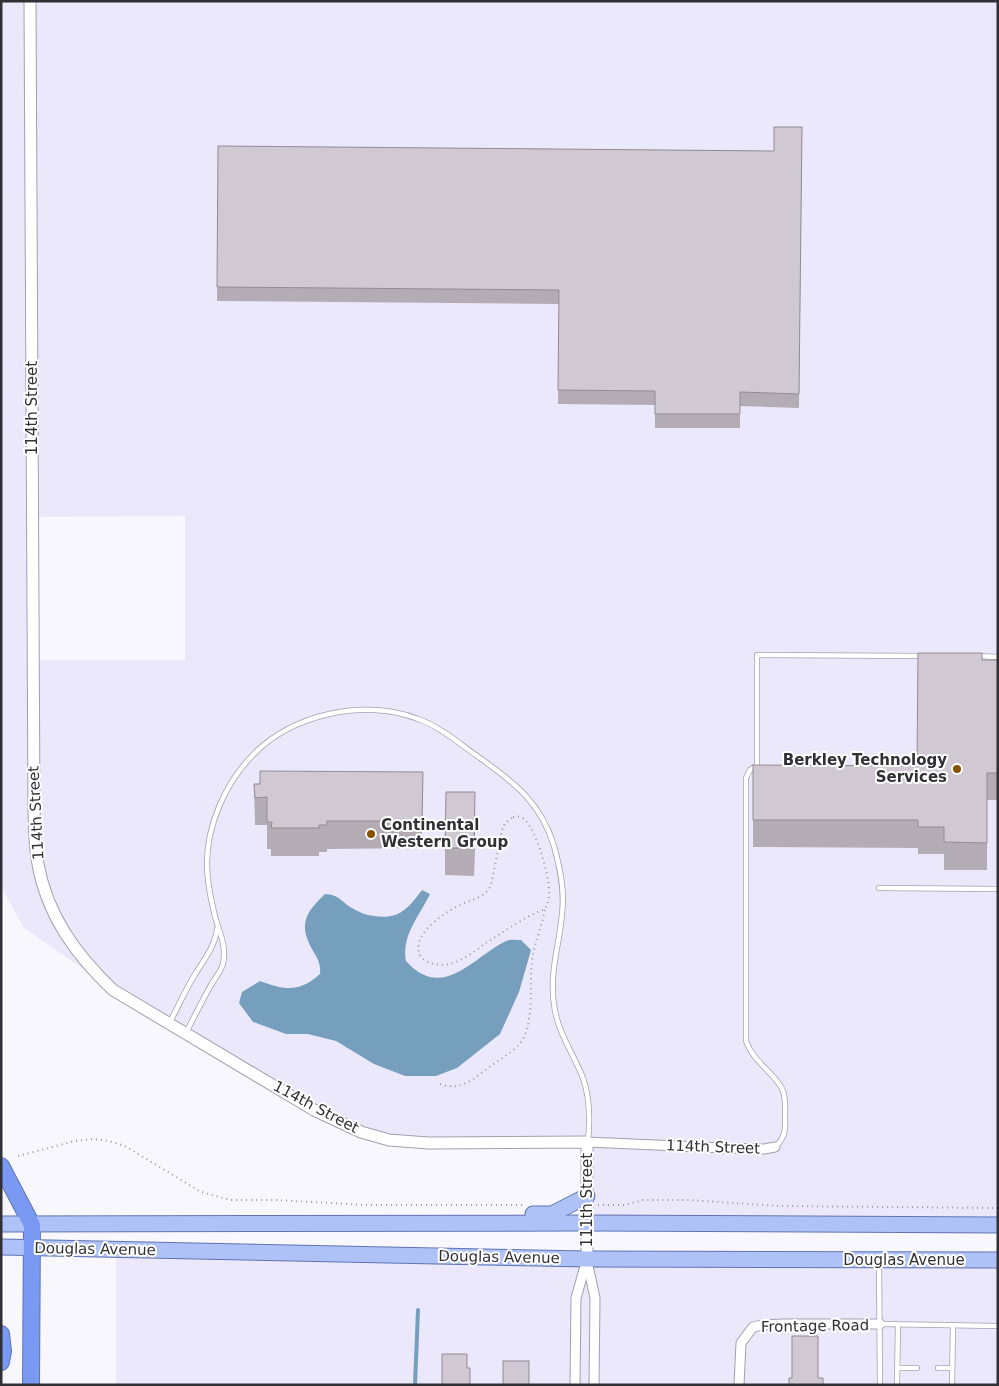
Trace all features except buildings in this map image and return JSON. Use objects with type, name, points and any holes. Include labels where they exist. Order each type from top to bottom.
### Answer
[{"type":"highway","points":[[1,1166],[32,1225],[31,1385]]},
{"type":"highway","points":[[1,1334],[3,1350],[1,1362]]},
{"type":"main road","points":[[498,1224],[517,1214],[552,1214],[587,1200]]},
{"type":"main road","name":"Douglas Avenue","points":[[1,1224],[587,1223],[998,1225]]},
{"type":"main road","name":"Douglas Avenue","points":[[1,1248],[587,1258],[998,1260]]},
{"type":"street","name":"114th Street","points":[[30,1],[34,802],[38,865],[50,906],[60,926],[80,955],[113,990],[282,1089],[314,1110],[361,1132],[389,1140],[437,1143],[588,1142],[724,1148],[764,1149],[775,1147]]},
{"type":"street","name":"111th Street","points":[[588,1142],[587,1258],[595,1298],[594,1385]]},
{"type":"street","name":"111th Street","points":[[575,1385],[576,1298],[587,1258]]},
{"type":"street","name":"Frontage Road","points":[[739,1385],[741,1343],[746,1334],[753,1328],[762,1325],[782,1324],[880,1324]]},
{"type":"lane","points":[[775,1147],[784,1136],[786,1126],[785,1098],[778,1082],[750,1052],[746,1041],[746,778],[750,770],[757,765],[757,655],[930,656]]},
{"type":"lane","points":[[968,656],[998,656]]},
{"type":"lane","points":[[186,1034],[222,967],[224,951],[223,939],[217,928],[209,888],[207,863],[210,836],[219,807],[233,782],[250,758],[259,749],[295,726],[328,714],[346,710],[369,710],[392,712],[420,719],[516,786],[532,803],[553,842],[562,879],[563,895],[562,913],[552,970],[552,993],[556,1018],[563,1038],[584,1079],[590,1124],[588,1142]]},
{"type":"lane","points":[[879,888],[998,889]]},
{"type":"lane","points":[[169,1024],[194,976],[210,952],[217,928]]},
{"type":"lane","points":[[879,1260],[880,1385]]},
{"type":"lane","points":[[880,1324],[998,1326]]},
{"type":"lane","points":[[897,1385],[898,1325]]},
{"type":"lane","points":[[952,1385],[953,1326]]},
{"type":"lane","points":[[898,1368],[917,1368]]},
{"type":"lane","points":[[938,1368],[952,1368]]},
{"type":"path","points":[[440,1084],[446,1086],[460,1085],[477,1078],[494,1063],[513,1051],[525,1037],[529,1016],[534,950],[549,898],[549,891],[548,877],[540,849],[525,820],[513,817],[505,823],[502,830],[492,885],[489,890],[476,899],[455,908],[429,926],[419,941],[419,952],[425,961],[430,963],[441,965],[453,963],[464,958],[528,916],[545,909]]},
{"type":"path","points":[[18,1156],[75,1141],[94,1139],[125,1146],[201,1192],[231,1200],[275,1200],[367,1205],[526,1205]]},
{"type":"path","points":[[587,1200],[624,1205],[644,1200],[689,1200],[780,1206],[998,1208]]},
{"type":"shaded area","points":[[1,1],[998,1],[998,1225],[587,1223],[587,1142],[428,1143],[361,1132],[113,990],[23,927],[1,886]],"holes":[[[185,516],[185,660],[33,660],[33,517]]]},
{"type":"shaded area","points":[[116,1248],[998,1260],[998,1385],[116,1385]]},
{"type":"water","points":[[422,890],[430,894],[412,926],[405,952],[406,961],[420,973],[433,977],[445,977],[458,972],[509,940],[521,940],[531,950],[519,992],[500,1034],[457,1068],[436,1076],[405,1076],[374,1064],[336,1041],[308,1034],[286,1034],[253,1022],[239,1003],[242,992],[260,981],[284,988],[291,988],[305,984],[320,974],[317,958],[305,932],[305,925],[309,913],[325,894],[337,897],[362,913],[382,917],[402,912]]},
{"type":"waterway","points":[[415,1385],[418,1310]]},
{"type":"place","name":"Berkley Technology Services","points":[[957,769]]},
{"type":"place","name":"Continental Western Group","points":[[371,834]]}]
